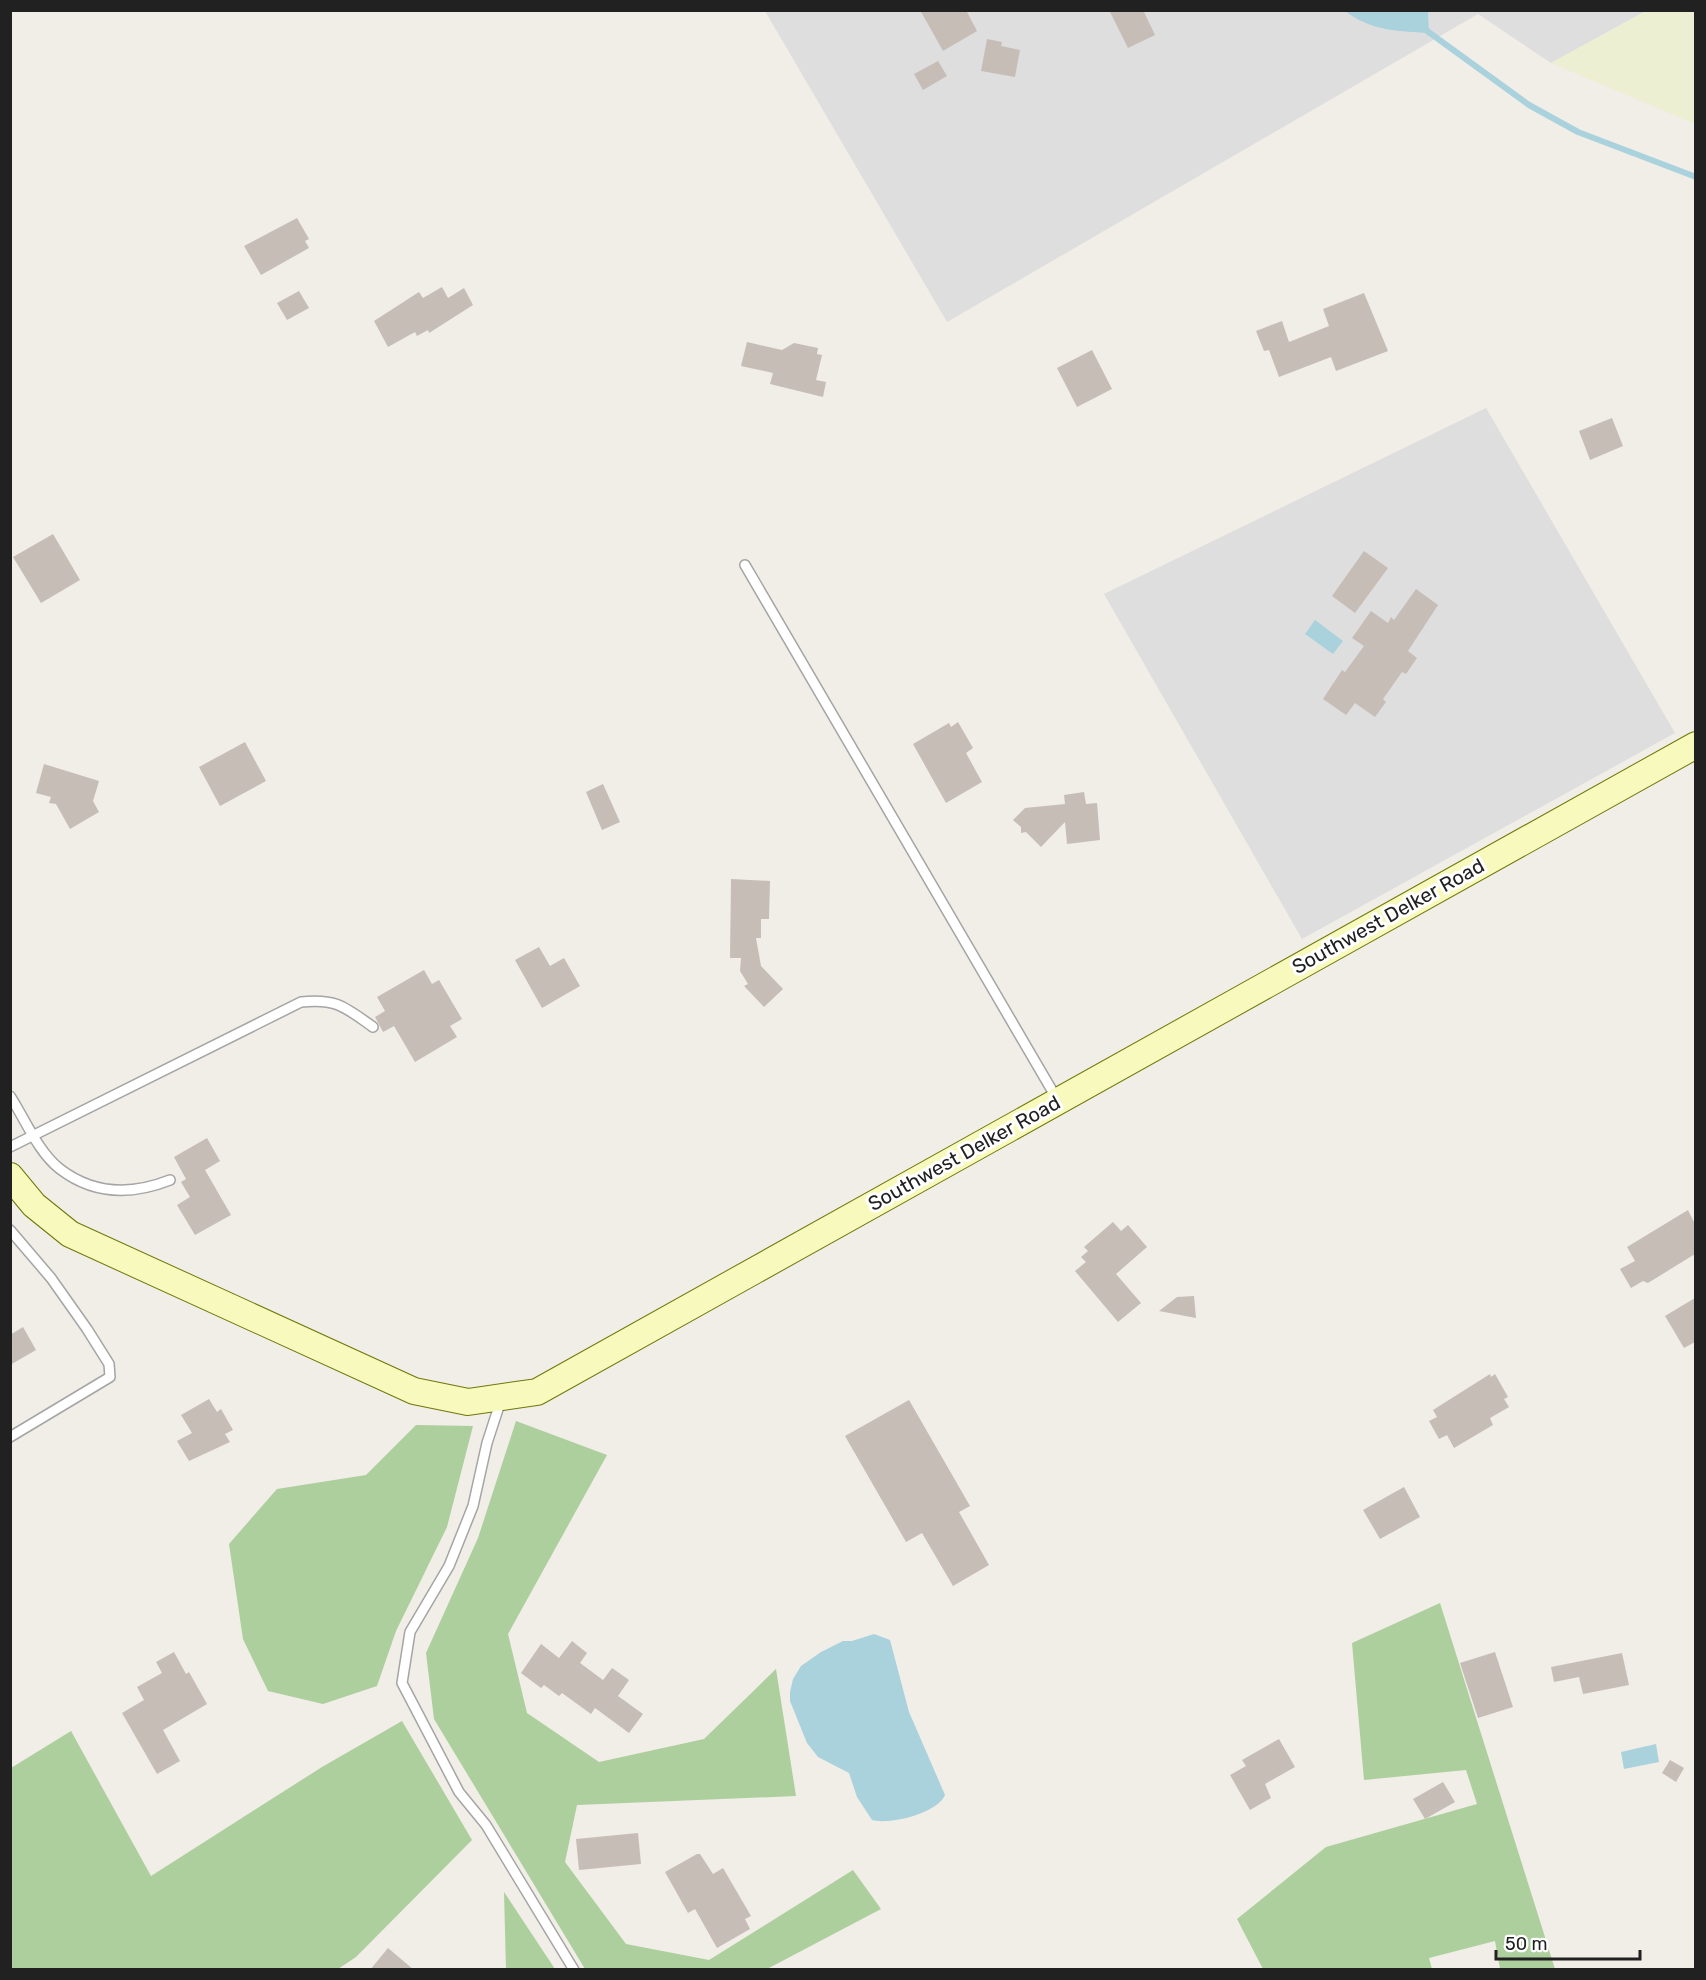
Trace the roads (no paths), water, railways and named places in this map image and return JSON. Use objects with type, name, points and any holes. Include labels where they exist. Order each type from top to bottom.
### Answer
[{"type":"street","name":"Southwest Delker Road","points":[[10,1176],[34,1205],[70,1234],[414,1391],[468,1402],[537,1392],[1695,745]]},
{"type":"lane","points":[[745,565],[1058,1101]]},
{"type":"lane","points":[[10,1147],[301,1002],[325,999],[343,1005],[373,1027]]},
{"type":"lane","points":[[10,1096],[34,1134],[60,1168],[87,1183],[119,1192],[145,1190],[170,1180]]},
{"type":"lane","points":[[10,1230],[51,1278],[87,1329],[109,1364],[110,1377],[10,1437]]},
{"type":"lane","points":[[501,1397],[487,1443],[473,1506],[449,1566],[410,1632],[402,1683],[459,1792],[486,1825],[574,1970]]},
{"type":"water","points":[[1345,11],[1428,11],[1429,33],[1375,26]]},
{"type":"water","points":[[1315,620],[1343,641],[1333,654],[1305,634]]},
{"type":"water","points":[[874,1634],[890,1640],[909,1712],[945,1795],[941,1801],[924,1812],[890,1821],[872,1820],[857,1797],[849,1773],[818,1757],[807,1743],[790,1701],[793,1679],[801,1666],[821,1652],[843,1641],[852,1641]]},
{"type":"water","points":[[1656,1744],[1659,1762],[1624,1769],[1621,1752]]},
{"type":"waterway","points":[[1423,28],[1529,105],[1578,132],[1696,177]]}]
